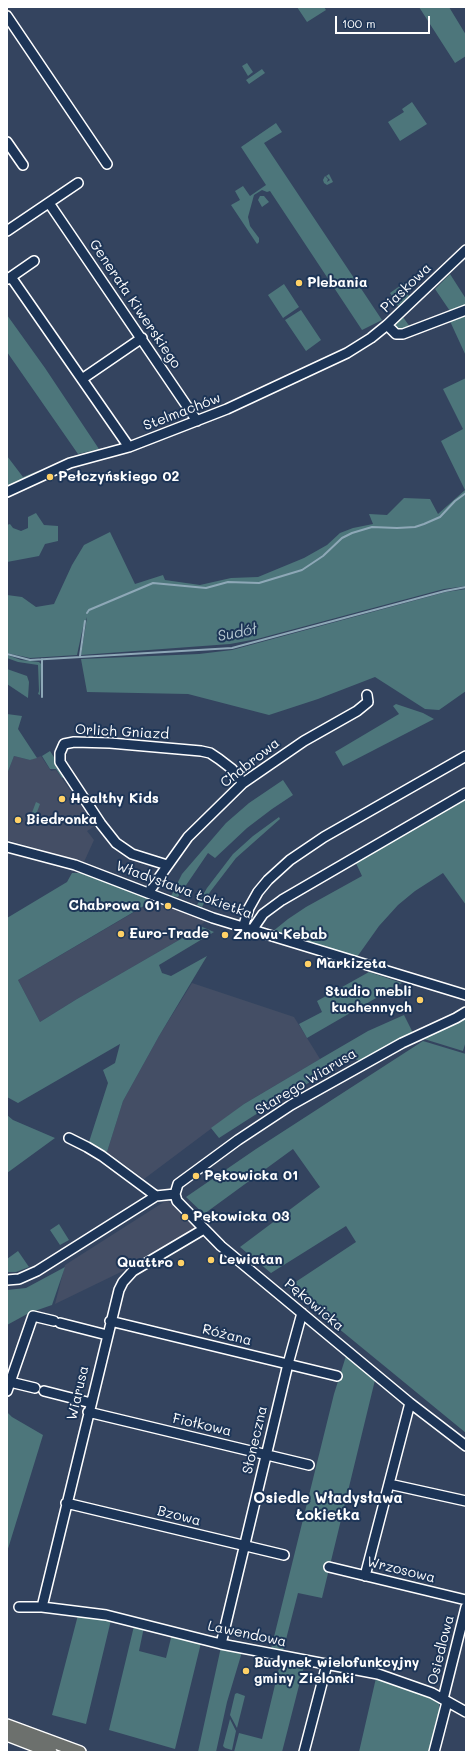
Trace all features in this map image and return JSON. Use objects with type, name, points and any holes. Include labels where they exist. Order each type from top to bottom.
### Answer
[{"type":"main road","points":[[7,1725],[80,1752]]},
{"type":"main road","points":[[7,1736],[51,1752]]},
{"type":"street","points":[[7,16],[107,164]]},
{"type":"street","points":[[7,142],[23,165]]},
{"type":"street","points":[[7,231],[78,183]]},
{"type":"street","name":"Generała Kiwerskiego","points":[[49,203],[197,421]]},
{"type":"street","name":"Piaskowa","points":[[362,344],[387,325],[466,250]]},
{"type":"street","points":[[34,261],[9,278],[130,447]]},
{"type":"street","points":[[387,325],[396,334],[403,334],[466,310]]},
{"type":"street","points":[[82,379],[142,338]]},
{"type":"street","name":"Stelmachów","points":[[7,492],[70,462],[130,447],[197,421],[261,394],[340,357],[362,344]]},
{"type":"street","points":[[257,384],[261,394]]},
{"type":"street","name":"Chabrowa","points":[[148,893],[166,865],[188,836],[243,782],[304,741],[357,711],[368,702],[366,695]]},
{"type":"street","name":"Orlich Gniazd","points":[[166,865],[132,854],[116,843],[100,824],[60,762],[60,753],[64,744],[74,742],[110,743],[206,752],[219,759],[232,769],[243,782]]},
{"type":"street","points":[[243,928],[249,908],[258,892],[268,880],[290,860],[324,837],[466,756]]},
{"type":"street","points":[[252,930],[263,914],[282,900],[466,793]]},
{"type":"street","name":"Władysława Łokietka","points":[[7,847],[75,864],[243,928],[466,995]]},
{"type":"street","name":"Starego Wiarusa","points":[[175,1194],[178,1184],[238,1140],[291,1105],[395,1047],[466,1012]]},
{"type":"street","points":[[69,1138],[102,1156],[156,1196]]},
{"type":"street","points":[[7,1280],[19,1279],[37,1271],[156,1196],[175,1194]]},
{"type":"street","name":"Pękowicka","points":[[175,1194],[177,1201],[227,1251],[410,1403],[466,1446]]},
{"type":"street","name":"Wiarusa","points":[[42,1607],[110,1321],[119,1290],[129,1274],[204,1229]]},
{"type":"street","name":"Słoneczna","points":[[222,1644],[266,1454],[302,1313]]},
{"type":"street","points":[[7,1392],[33,1316],[107,1335]]},
{"type":"street","name":"Różana","points":[[110,1321],[337,1376]]},
{"type":"street","points":[[10,1382],[91,1403]]},
{"type":"street","points":[[365,1576],[410,1403]]},
{"type":"street","name":"Fiołkowa","points":[[88,1412],[309,1465]]},
{"type":"street","points":[[390,1484],[466,1501]]},
{"type":"street","name":"Bzowa","points":[[66,1503],[284,1555]]},
{"type":"street","name":"Wrzosowa","points":[[329,1567],[466,1600]]},
{"type":"street","name":"Lawendowa","points":[[19,1607],[42,1607],[106,1615],[222,1644],[378,1674],[424,1689],[466,1712]]},
{"type":"street","name":"Osiedlowa","points":[[434,1752],[466,1607]]},
{"type":"street","points":[[304,1752],[327,1664]]},
{"type":"shaded area","points":[[14,756],[30,760],[41,756],[51,771],[56,770],[95,826],[87,831],[94,840],[84,862],[7,840],[7,774]]},
{"type":"shaded area","points":[[155,900],[206,921],[186,936],[40,1022],[18,980]]},
{"type":"shaded area","points":[[192,983],[294,1017],[320,1059],[244,1104],[144,1179],[107,1152],[123,1101],[159,1036]]},
{"type":"shaded area","points":[[167,1200],[195,1228],[125,1270],[55,1304],[65,1265]]},
{"type":"green space","points":[[297,7],[324,7],[326,10],[307,22]]},
{"type":"green space","points":[[419,7],[449,7],[466,35],[466,56],[455,63]]},
{"type":"green space","points":[[247,63],[253,72],[248,76],[242,66]]},
{"type":"green space","points":[[262,69],[265,73],[249,84],[246,80]]},
{"type":"green space","points":[[412,102],[427,124],[400,141],[388,122],[404,112],[402,109]]},
{"type":"green space","points":[[276,123],[282,132],[264,143],[382,320],[362,330],[270,191],[267,192],[262,190],[254,195],[248,217],[250,226],[259,238],[259,242],[257,244],[231,205],[240,200],[235,191],[243,186],[250,196],[266,185],[241,147]]},
{"type":"green space","points":[[329,174],[333,182],[327,185],[323,180],[325,176],[328,179],[327,182],[330,180],[326,176]]},
{"type":"green space","points":[[260,196],[264,196],[269,202],[262,207],[258,200]]},
{"type":"green space","points":[[450,274],[466,299],[466,308],[452,314],[435,289]]},
{"type":"green space","points":[[404,283],[406,286],[402,289],[409,296],[398,306],[390,293]]},
{"type":"green space","points":[[284,284],[299,307],[283,318],[268,295]]},
{"type":"green space","points":[[301,310],[321,340],[306,351],[285,320]]},
{"type":"green space","points":[[466,312],[466,356],[449,319]]},
{"type":"green space","points":[[7,315],[45,368],[99,449],[78,454],[7,352]]},
{"type":"green space","points":[[403,317],[412,330],[403,331],[396,328],[396,324]]},
{"type":"green space","points":[[466,378],[466,586],[444,589],[257,639],[230,644],[81,655],[87,617],[83,627],[77,655],[30,658],[7,653],[7,595],[22,597],[36,607],[54,604],[72,565],[84,545],[110,532],[135,584],[163,575],[165,580],[200,585],[231,578],[258,577],[304,558],[327,545],[340,533],[353,528],[373,524],[369,514],[387,515],[404,498],[430,499],[438,514],[465,490],[441,441],[463,429],[443,389]]},
{"type":"green space","points":[[7,456],[23,477],[40,470],[7,487]]},
{"type":"green space","points":[[36,513],[44,525],[58,526],[58,541],[45,544],[39,556],[7,562],[7,525],[10,524],[13,528],[21,531],[28,528],[28,517]]},
{"type":"green space","points":[[466,589],[466,691],[439,710],[425,709],[375,677],[318,699],[269,715],[188,694],[87,692],[81,659],[199,654],[232,650],[446,592]]},
{"type":"green space","points":[[7,655],[21,660],[39,662],[41,664],[40,695],[38,694],[38,665],[18,662],[7,658]]},
{"type":"green space","points":[[7,669],[27,676],[29,682],[28,698],[7,684]]},
{"type":"green space","points":[[396,704],[423,713],[434,719],[343,766],[335,752],[399,714],[393,706]]},
{"type":"green space","points":[[7,714],[22,716],[18,729],[37,758],[30,760],[14,756],[7,774]]},
{"type":"green space","points":[[50,751],[66,776],[62,778],[56,769],[50,769],[42,756]]},
{"type":"green space","points":[[283,780],[293,795],[247,828],[215,858],[208,853],[178,897],[171,896],[182,874],[226,823],[249,803]]},
{"type":"green space","points":[[466,797],[466,905],[443,873],[415,891],[398,905],[379,926],[357,957],[272,932],[306,907],[362,876],[355,861]]},
{"type":"green space","points":[[36,802],[40,804],[34,820],[30,818]]},
{"type":"green space","points":[[279,817],[280,819],[236,858],[210,892],[202,907],[197,905],[207,888],[233,854],[253,836]]},
{"type":"green space","points":[[72,873],[82,873],[154,900],[18,980],[40,1022],[186,936],[200,926],[214,932],[159,965],[162,973],[171,976],[207,956],[159,1036],[123,1101],[107,1152],[89,1142],[108,1083],[103,1070],[115,1063],[120,1044],[18,1103],[7,1097],[7,918],[67,882]]},
{"type":"green space","points":[[369,972],[402,983],[307,1038],[299,1024],[322,1012],[317,1001]]},
{"type":"green space","points":[[404,1015],[413,1033],[359,1061],[352,1057],[219,1138],[211,1128],[244,1104],[320,1059],[368,1031]]},
{"type":"green space","points":[[466,1018],[466,1041],[463,1051],[424,1039]]},
{"type":"green space","points":[[423,1041],[466,1054],[466,1433],[288,1287],[356,1242],[346,1226],[271,1273],[240,1247],[320,1187],[293,1149],[204,1214],[186,1197],[256,1149]]},
{"type":"green space","points":[[7,1115],[13,1120],[55,1138],[7,1173]]},
{"type":"green space","points":[[59,1224],[69,1240],[60,1245],[50,1230]]},
{"type":"green space","points":[[18,1251],[29,1267],[16,1272],[7,1272],[7,1259]]},
{"type":"green space","points":[[65,1267],[52,1305],[29,1313],[7,1325],[7,1290],[26,1288]]},
{"type":"green space","points":[[346,1356],[375,1380],[322,1598],[298,1593],[283,1651],[271,1649],[334,1394]]},
{"type":"green space","points":[[7,1412],[12,1417],[43,1435],[7,1552]]},
{"type":"green space","points":[[78,1615],[111,1620],[86,1724],[52,1715]]},
{"type":"green space","points":[[134,1626],[144,1627],[139,1651],[166,1658],[172,1634],[201,1643],[175,1749],[109,1730]]},
{"type":"green space","points":[[221,1647],[242,1652],[227,1702],[216,1752],[198,1752]]},
{"type":"green space","points":[[281,1660],[304,1666],[282,1752],[234,1752],[239,1733],[262,1739]]},
{"type":"green space","points":[[376,1678],[433,1697],[433,1699],[439,1703],[439,1716],[437,1717],[429,1752],[359,1752]]},
{"type":"green space","points":[[237,1693],[245,1696],[237,1728],[230,1715],[235,1694]]},
{"type":"green space","points":[[230,1719],[236,1731],[232,1750],[223,1746]]},
{"type":"waterway","points":[[87,613],[89,610],[153,583],[206,588],[228,582],[259,583],[302,570],[323,556],[342,538],[352,533],[372,527],[415,527],[424,524],[440,517],[455,501],[466,493]]},
{"type":"waterway","name":"Sudół","points":[[7,654],[30,660],[232,648],[445,591],[466,587]]},
{"type":"waterway","points":[[80,656],[85,621]]},
{"type":"waterway","points":[[42,659],[42,697]]},
{"type":"place","name":"Plebania","points":[[299,283]]},
{"type":"place","name":"Pełczyńskiego 02","points":[[50,477]]},
{"type":"place","name":"Healthy Kids","points":[[62,799]]},
{"type":"place","name":"Biedronka","points":[[18,820]]},
{"type":"place","name":"Chabrowa 01","points":[[168,906]]},
{"type":"place","name":"Euro-Trade","points":[[121,934]]},
{"type":"place","name":"Znowu Kebab","points":[[225,935]]},
{"type":"place","name":"Markizeta","points":[[308,964]]},
{"type":"place","name":"Studio mebli kuchennych","points":[[420,1000]]},
{"type":"place","name":"Pękowicka 01","points":[[196,1176]]},
{"type":"place","name":"Pękowicka 03","points":[[185,1217]]},
{"type":"place","name":"Lewiatan","points":[[211,1260]]},
{"type":"place","name":"Quattro","points":[[181,1263]]},
{"type":"place","name":"Budynek wielofunkcyjny gminy Zielonki","points":[[246,1671]]},
{"type":"district","name":"Osiedle Władysława Łokietka","points":[[328,1506]]}]
